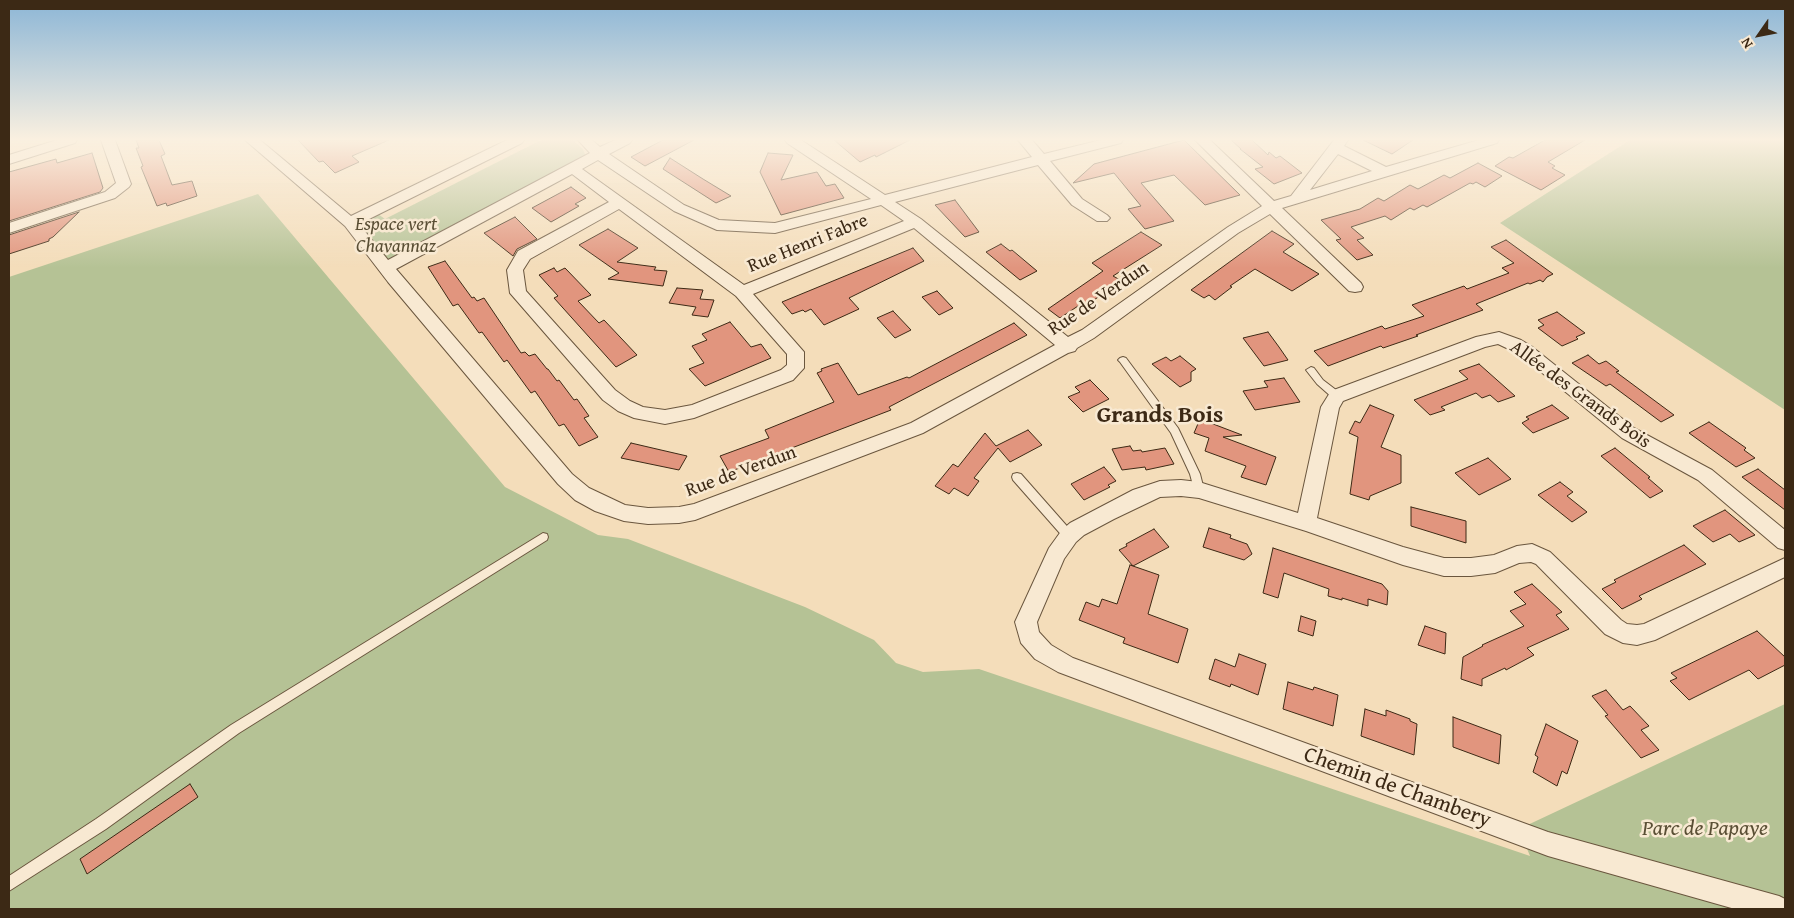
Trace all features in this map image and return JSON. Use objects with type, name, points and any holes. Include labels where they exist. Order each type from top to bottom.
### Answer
[{"type":"street","points":[[9,228],[110,195],[124,183]]},
{"type":"street","name":"Rue de Verdun","points":[[303,183],[350,223],[386,268],[566,479],[582,494],[602,505],[624,513],[648,516],[679,515],[702,510],[917,428],[1069,346],[1233,230],[1272,206]]},
{"type":"street","points":[[350,223],[431,183]]},
{"type":"street","points":[[386,268],[544,183]]},
{"type":"street","name":"Rue Henri Fabre","points":[[592,183],[742,292],[916,222]]},
{"type":"street","points":[[642,183],[679,208],[717,225],[775,228],[951,183]]},
{"type":"street","points":[[860,183],[916,222],[1069,346]]},
{"type":"street","points":[[1061,183],[1077,202],[1102,218]]},
{"type":"street","points":[[1247,183],[1355,287]]},
{"type":"street","points":[[1297,197],[1308,183]]},
{"type":"street","points":[[1272,206],[1346,183]]},
{"type":"street","points":[[619,203],[524,255],[515,270],[518,293],[609,395],[624,406],[640,413],[665,417],[694,411],[787,374],[795,368],[795,352],[742,292]]},
{"type":"street","name":"Allée des Grands Bois","points":[[1337,396],[1482,341],[1499,338],[1506,340],[1525,350],[1628,433],[1650,447],[1690,466],[1718,484],[1785,542]]},
{"type":"street","points":[[1306,523],[1330,407],[1337,396]]},
{"type":"street","points":[[1069,536],[1077,529],[1140,496],[1160,489],[1180,488],[1199,490],[1306,523],[1403,556],[1444,567],[1471,567],[1495,564],[1517,554],[1532,554],[1543,558],[1613,627],[1623,633],[1637,635],[1647,633],[1785,567]]},
{"type":"street","name":"Chemin de Chambery","points":[[1069,536],[1056,554],[1026,622],[1029,636],[1043,652],[1066,665],[1530,838],[1627,868],[1779,909]]},
{"type":"lane","points":[[1123,360],[1175,430],[1195,474],[1199,490]]},
{"type":"lane","points":[[1311,370],[1320,382],[1337,396]]},
{"type":"lane","points":[[1017,477],[1069,536]]},
{"type":"lane","points":[[9,884],[101,824],[235,729],[543,537]]},
{"type":"green space","name":"Espace vert Chavannaz","points":[[456,183],[537,183],[389,260],[382,256],[362,227],[366,219],[378,214],[385,219]]},
{"type":"green space","points":[[1563,183],[1785,183],[1785,410],[1500,223]]},
{"type":"green space","name":"Parc de Papaye","points":[[258,194],[505,487],[598,535],[628,539],[805,607],[874,640],[896,663],[923,672],[979,669],[1530,856],[1519,829],[1785,704],[1785,909],[9,909],[9,277]]},
{"type":"building","points":[[9,183],[101,183],[103,188],[100,192],[9,221]]},
{"type":"building","points":[[147,183],[171,183],[172,185],[193,183],[197,196],[167,206],[166,203],[157,206]]},
{"type":"building","points":[[685,183],[709,183],[731,196],[716,203]]},
{"type":"building","points":[[765,183],[824,183],[826,186],[835,184],[844,198],[781,215]]},
{"type":"building","points":[[1122,183],[1142,183],[1174,221],[1145,229],[1128,209],[1141,206]]},
{"type":"building","points":[[1182,183],[1228,183],[1240,195],[1205,205]]},
{"type":"building","points":[[1429,183],[1475,183],[1470,183],[1427,207],[1423,205],[1414,210],[1410,208],[1391,220],[1385,216],[1351,227],[1364,238],[1357,240],[1373,255],[1357,260],[1336,240],[1341,239],[1321,220],[1360,209],[1378,198],[1384,201],[1410,185],[1418,189]]},
{"type":"building","points":[[1478,183],[1491,183],[1485,187]]},
{"type":"building","points":[[1527,183],[1552,183],[1541,190]]},
{"type":"building","points":[[571,187],[586,198],[575,204],[579,206],[551,222],[532,208]]},
{"type":"building","points":[[955,200],[979,232],[965,237],[935,205]]},
{"type":"building","points":[[79,212],[49,241],[9,254],[9,235]]},
{"type":"building","points":[[515,217],[537,239],[517,249],[513,256],[484,233]]},
{"type":"building","points":[[608,229],[638,248],[617,262],[656,267],[654,270],[667,271],[663,286],[608,279],[619,273],[579,245]]},
{"type":"building","points":[[1272,231],[1294,244],[1283,252],[1319,274],[1292,291],[1255,269],[1230,286],[1232,287],[1215,300],[1209,295],[1204,298],[1191,290]]},
{"type":"building","points":[[1141,232],[1162,245],[1113,276],[1122,281],[1085,306],[1081,304],[1060,318],[1048,309],[1103,271],[1092,263]]},
{"type":"building","points":[[1506,240],[1553,274],[1543,282],[1540,280],[1528,283],[1476,304],[1483,310],[1416,335],[1418,336],[1383,348],[1381,346],[1328,366],[1314,351],[1382,326],[1385,329],[1424,316],[1412,305],[1464,286],[1467,289],[1509,273],[1502,268],[1514,263],[1491,247]]},
{"type":"building","points":[[1001,244],[1010,251],[1012,250],[1037,271],[1020,280],[986,252]]},
{"type":"building","points":[[913,248],[924,261],[849,298],[859,309],[824,325],[811,309],[792,314],[782,302]]},
{"type":"building","points":[[445,261],[472,298],[474,297],[477,301],[484,298],[521,353],[525,352],[529,356],[535,354],[574,400],[577,399],[589,416],[584,418],[598,437],[579,446],[564,424],[559,426],[535,391],[531,393],[507,360],[504,362],[482,332],[479,333],[458,304],[453,306],[428,267]]},
{"type":"building","points":[[554,268],[557,272],[565,268],[591,295],[578,301],[599,323],[604,320],[637,355],[616,367],[554,298],[558,296],[539,275]]},
{"type":"building","points":[[677,288],[703,290],[700,299],[714,300],[708,317],[692,315],[696,307],[669,303]]},
{"type":"building","points":[[937,291],[953,308],[939,315],[922,297]]},
{"type":"building","points":[[893,311],[911,330],[895,338],[877,318]]},
{"type":"building","points":[[1557,312],[1585,333],[1576,337],[1578,339],[1562,346],[1538,328],[1544,325],[1538,320]]},
{"type":"building","points":[[730,322],[751,347],[761,344],[771,358],[705,386],[689,369],[704,363],[692,346],[707,340],[702,334]]},
{"type":"building","points":[[1014,323],[1027,335],[889,407],[891,410],[729,472],[720,456],[769,438],[765,430],[834,402],[817,373],[822,371],[821,369],[838,363],[858,395],[907,377],[909,378]]},
{"type":"building","points":[[1268,332],[1288,360],[1264,366],[1243,338]]},
{"type":"building","points":[[1588,355],[1599,364],[1606,361],[1619,371],[1616,372],[1674,415],[1661,422],[1610,384],[1606,386],[1572,363]]},
{"type":"building","points":[[1180,356],[1196,369],[1191,372],[1191,381],[1180,387],[1152,364],[1166,357],[1171,361]]},
{"type":"building","points":[[1479,364],[1515,396],[1498,402],[1490,395],[1482,398],[1476,393],[1441,407],[1445,410],[1430,415],[1414,400],[1468,379],[1459,371]]},
{"type":"building","points":[[1284,378],[1300,402],[1255,410],[1243,391],[1268,387],[1264,381]]},
{"type":"building","points":[[1090,380],[1109,399],[1083,412],[1068,397],[1080,392],[1075,387]]},
{"type":"building","points":[[1370,405],[1394,415],[1381,447],[1401,455],[1401,483],[1370,496],[1369,500],[1350,494],[1358,437],[1349,433],[1355,421],[1360,423]]},
{"type":"building","points":[[1552,405],[1569,418],[1533,433],[1522,423],[1529,419],[1526,417]]},
{"type":"building","points":[[1200,419],[1242,435],[1223,437],[1276,457],[1266,485],[1241,477],[1246,466],[1205,451],[1209,438],[1194,433]]},
{"type":"building","points":[[1709,422],[1746,448],[1744,450],[1755,458],[1736,467],[1689,433]]},
{"type":"building","points":[[1028,430],[1042,445],[1010,462],[998,448],[974,478],[979,481],[968,496],[954,488],[949,494],[935,486],[953,464],[958,467],[985,433],[996,446]]},
{"type":"building","points":[[631,443],[687,456],[679,470],[621,458]]},
{"type":"building","points":[[1130,446],[1133,451],[1141,450],[1142,452],[1165,448],[1174,464],[1146,470],[1145,467],[1122,470],[1112,449]]},
{"type":"building","points":[[1615,448],[1650,477],[1648,478],[1663,491],[1650,498],[1601,456]]},
{"type":"building","points":[[1488,458],[1511,479],[1479,495],[1455,473]]},
{"type":"building","points":[[1104,467],[1116,481],[1108,485],[1110,487],[1084,500],[1071,484]]},
{"type":"building","points":[[1758,469],[1785,490],[1785,510],[1742,477]]},
{"type":"building","points":[[1560,482],[1573,492],[1567,496],[1587,512],[1572,522],[1538,495]]},
{"type":"building","points":[[1411,507],[1466,521],[1466,543],[1411,526]]},
{"type":"building","points":[[1725,510],[1755,535],[1739,542],[1730,534],[1713,542],[1693,526]]},
{"type":"building","points":[[1209,528],[1231,535],[1230,538],[1247,544],[1252,554],[1244,560],[1203,547]]},
{"type":"building","points":[[1154,529],[1169,547],[1133,566],[1119,550],[1127,546],[1126,544]]},
{"type":"building","points":[[1684,545],[1706,564],[1639,596],[1642,599],[1622,609],[1602,589],[1616,582],[1614,580]]},
{"type":"building","points":[[1273,548],[1382,584],[1388,591],[1387,605],[1368,599],[1368,606],[1328,596],[1329,589],[1284,573],[1278,598],[1263,593]]},
{"type":"building","points":[[1130,565],[1159,575],[1148,614],[1188,629],[1178,663],[1123,643],[1125,638],[1079,620],[1086,602],[1099,607],[1102,599],[1117,604]]},
{"type":"building","points":[[1532,584],[1562,612],[1556,615],[1569,629],[1527,648],[1534,655],[1506,670],[1505,668],[1482,679],[1482,686],[1461,679],[1463,657],[1482,645],[1524,626],[1510,611],[1526,604],[1514,592]]},
{"type":"building","points":[[1301,616],[1316,621],[1313,636],[1298,631]]},
{"type":"building","points":[[1425,626],[1446,633],[1445,654],[1418,645]]},
{"type":"building","points":[[1757,631],[1785,657],[1785,665],[1758,679],[1749,670],[1689,700],[1670,681],[1677,678],[1671,673]]},
{"type":"building","points":[[1239,654],[1266,664],[1258,695],[1231,684],[1230,687],[1209,679],[1215,659],[1235,667]]},
{"type":"building","points":[[1288,682],[1313,690],[1314,687],[1338,695],[1333,726],[1283,709]]},
{"type":"building","points":[[1606,690],[1623,710],[1630,706],[1649,726],[1641,730],[1659,750],[1641,758],[1605,716],[1608,715],[1592,696]]},
{"type":"building","points":[[1365,709],[1386,716],[1386,710],[1410,719],[1410,721],[1417,724],[1414,755],[1361,736]]},
{"type":"building","points":[[1453,717],[1501,735],[1499,764],[1453,747]]},
{"type":"building","points":[[1546,724],[1578,741],[1567,774],[1562,771],[1557,786],[1533,772],[1538,757],[1535,755]]},
{"type":"building","points":[[190,784],[198,797],[87,874],[80,859]]},
{"type":"district","name":"Grands Bois","points":[[1160,416]]}]
